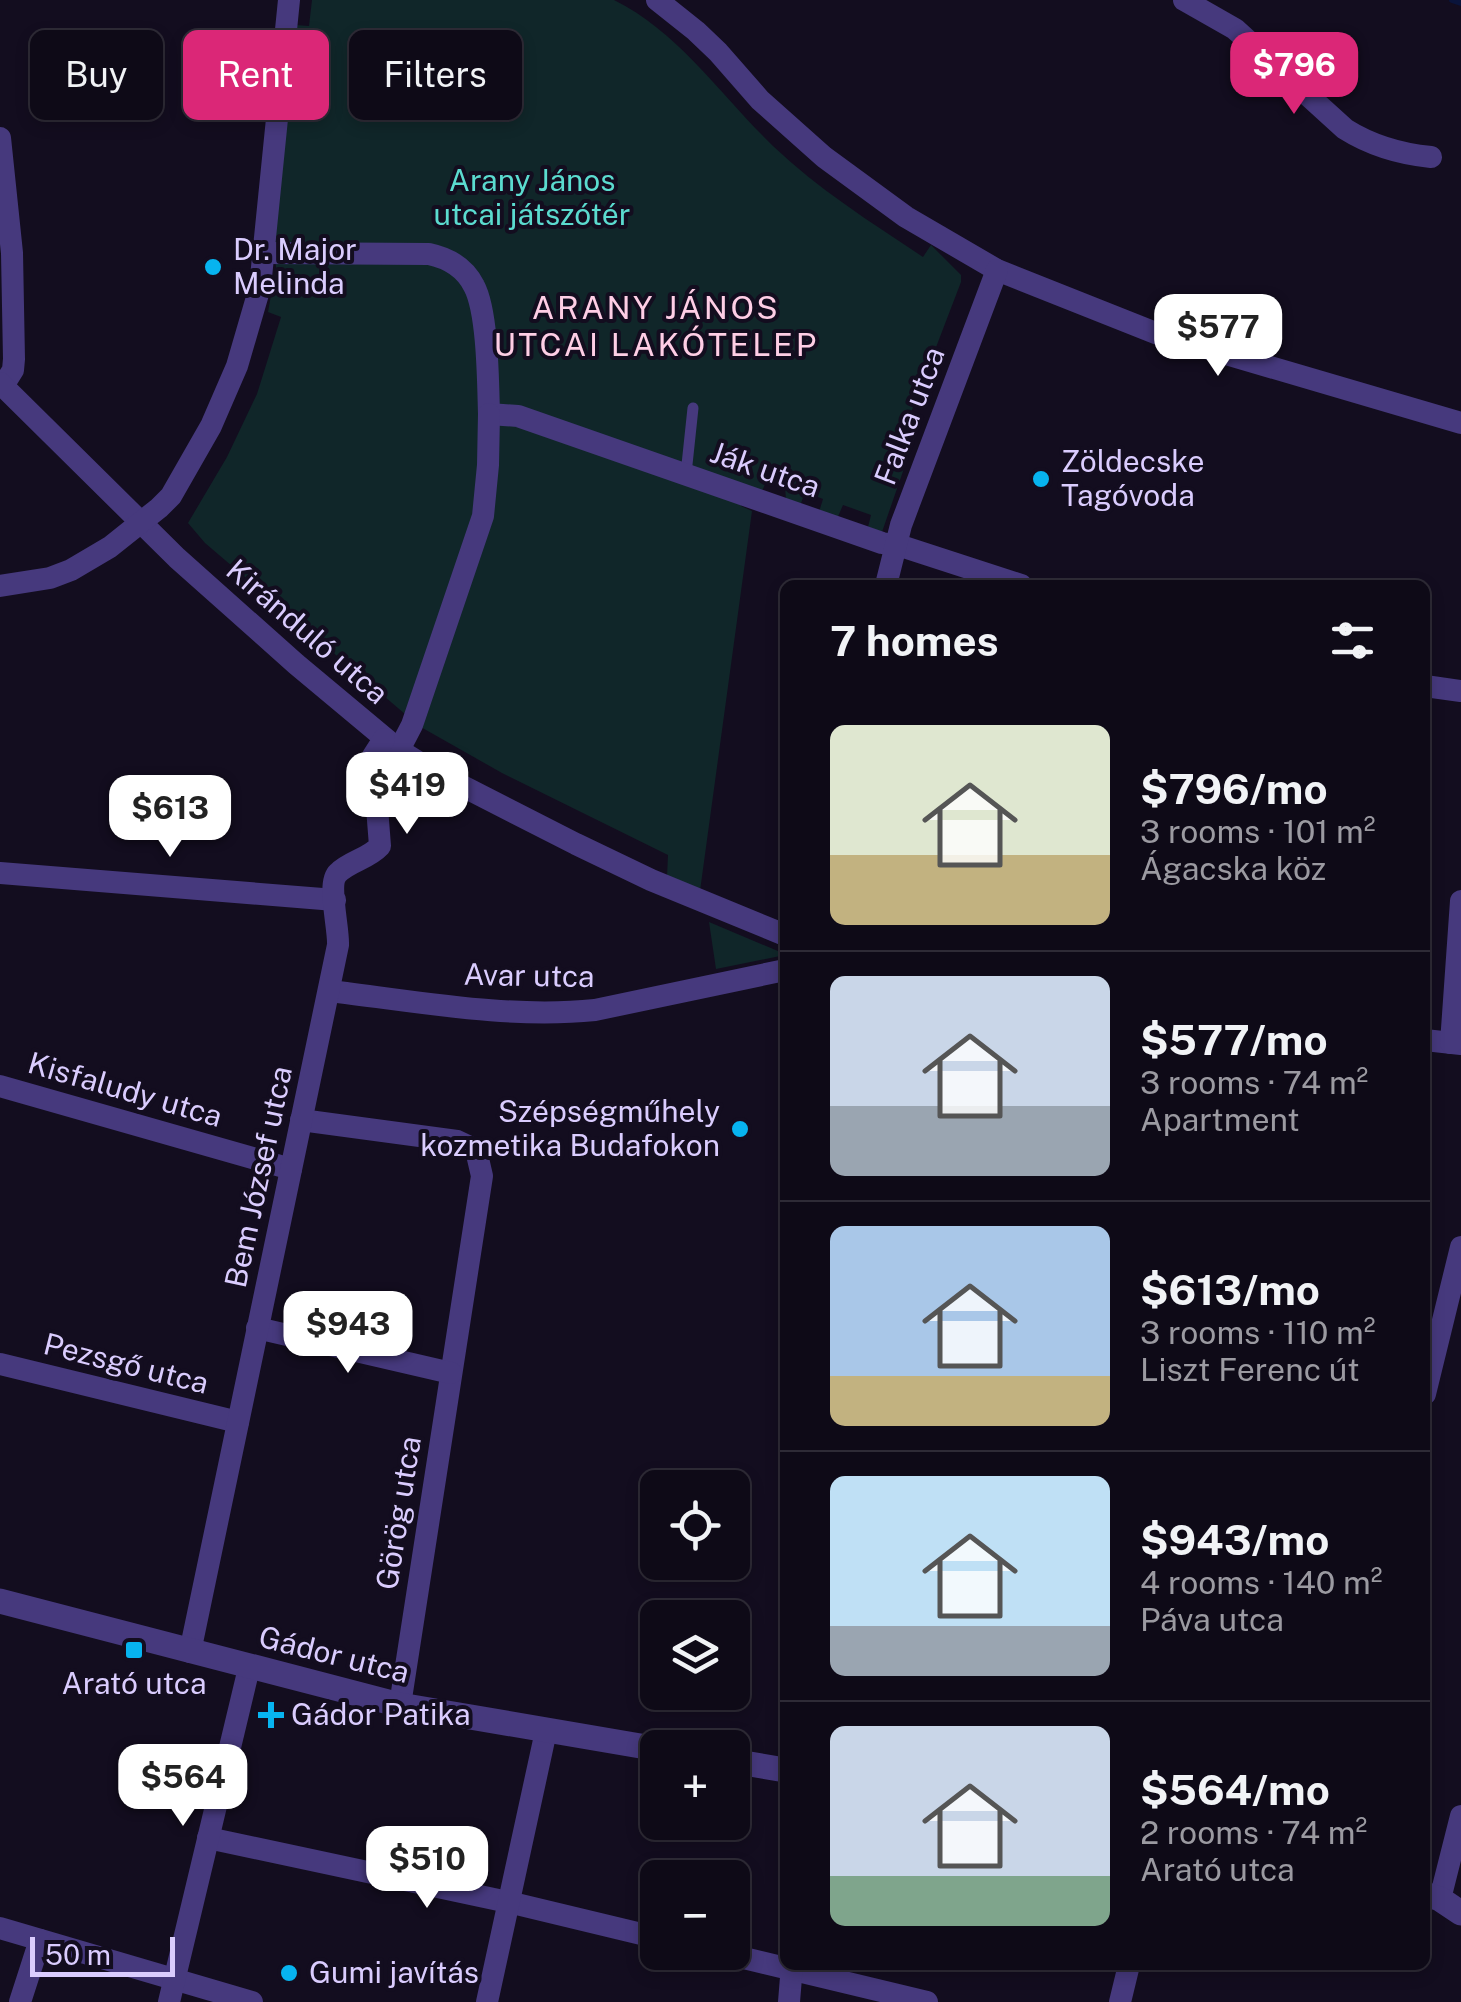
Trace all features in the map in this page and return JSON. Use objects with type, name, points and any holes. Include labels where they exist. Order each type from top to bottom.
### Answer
[{"type":"street","points":[[0,586],[50,578],[71,570],[110,547],[171,496],[228,390],[260,287],[289,0]]},
{"type":"street","points":[[657,0],[696,30],[760,100],[838,167],[906,217],[997,270],[1158,334],[1461,423]]},
{"type":"street","points":[[1184,0],[1235,29],[1345,129],[1404,155],[1431,157]]},
{"type":"street","points":[[0,138],[12,253],[14,359],[13,370],[1,384]]},
{"type":"street","points":[[0,873],[335,900],[335,876],[380,846],[373,756],[412,726],[484,516],[489,414],[481,305],[474,286],[456,265],[443,257],[264,253]]},
{"type":"street","name":"Falka utca","points":[[887,580],[895,545],[997,270]]},
{"type":"street","name":"Kiránduló utca","points":[[1,384],[140,522],[392,745],[433,771],[576,844],[651,880],[780,933]]},
{"type":"street","name":"Ják utca","points":[[489,414],[518,416],[860,535],[1005,580]]},
{"type":"street","points":[[1430,687],[1461,691]]},
{"type":"street","name":"Bem József utca","points":[[190,1652],[338,945],[335,900]]},
{"type":"street","points":[[1430,1040],[1456,1043],[1461,900]]},
{"type":"street","name":"Avar utca","points":[[329,991],[500,1011],[567,1013],[780,971]]},
{"type":"street","name":"Kisfaludy utca","points":[[0,1086],[291,1169]]},
{"type":"street","name":"Görög utca","points":[[302,1120],[457,1141],[476,1150],[482,1176],[400,1706]]},
{"type":"street","points":[[1430,1374],[1461,1247]]},
{"type":"street","points":[[258,1328],[451,1374]]},
{"type":"street","name":"Pezsgő utca","points":[[0,1364],[238,1422]]},
{"type":"street","name":"Gádor utca","points":[[0,1600],[400,1706],[640,1746]]},
{"type":"street","points":[[169,2002],[249,1668]]},
{"type":"street","points":[[487,2002],[546,1731]]},
{"type":"street","points":[[750,1765],[780,1769]]},
{"type":"street","points":[[1442,1902],[1461,1816]]},
{"type":"street","points":[[208,1838],[640,1934]]},
{"type":"street","points":[[0,1928],[252,2002]]},
{"type":"street","points":[[20,2002],[40,1940]]},
{"type":"street","points":[[750,1958],[780,1964]]},
{"type":"street","points":[[789,2002],[792,1970]]},
{"type":"street","points":[[804,1970],[927,2002]]},
{"type":"street","points":[[1120,2002],[1128,1970]]},
{"type":"lane","points":[[686,474],[693,408]]},
{"type":"green space","name":"Arany János utcai játszótér","points":[[312,0],[614,0],[679,47],[773,146],[808,177],[923,257],[931,245],[961,275],[907,423],[918,428],[882,532],[868,527],[871,515],[843,505],[837,519],[819,512],[823,499],[805,492],[800,506],[786,500],[785,486],[767,480],[762,491],[748,486],[741,506],[752,511],[700,891],[667,877],[668,855],[502,773],[419,726],[205,543],[188,523],[227,457],[257,394],[281,317],[268,312],[276,267],[274,240],[286,120],[329,120],[329,30],[295,30],[295,25],[309,26]]},
{"type":"green space","points":[[709,922],[780,952],[780,956],[716,969]]},
{"type":"waterway","points":[[1452,0],[1461,3]]},
{"type":"place","name":"Dr. Major Melinda","points":[[213,267]]},
{"type":"place","name":"Zöldecske Tagóvoda","points":[[1041,479]]},
{"type":"place","name":"Szépségműhely kozmetika Budafokon","points":[[740,1129]]},
{"type":"place","name":"Arató utca","points":[[134,1650]]},
{"type":"place","name":"Gádor Patika","points":[[271,1715]]},
{"type":"place","name":"Gumi javítás","points":[[289,1973]]},
{"type":"district","name":"ARANY JÁNOS UTCAI LAKÓTELEP","points":[[656,326]]}]
